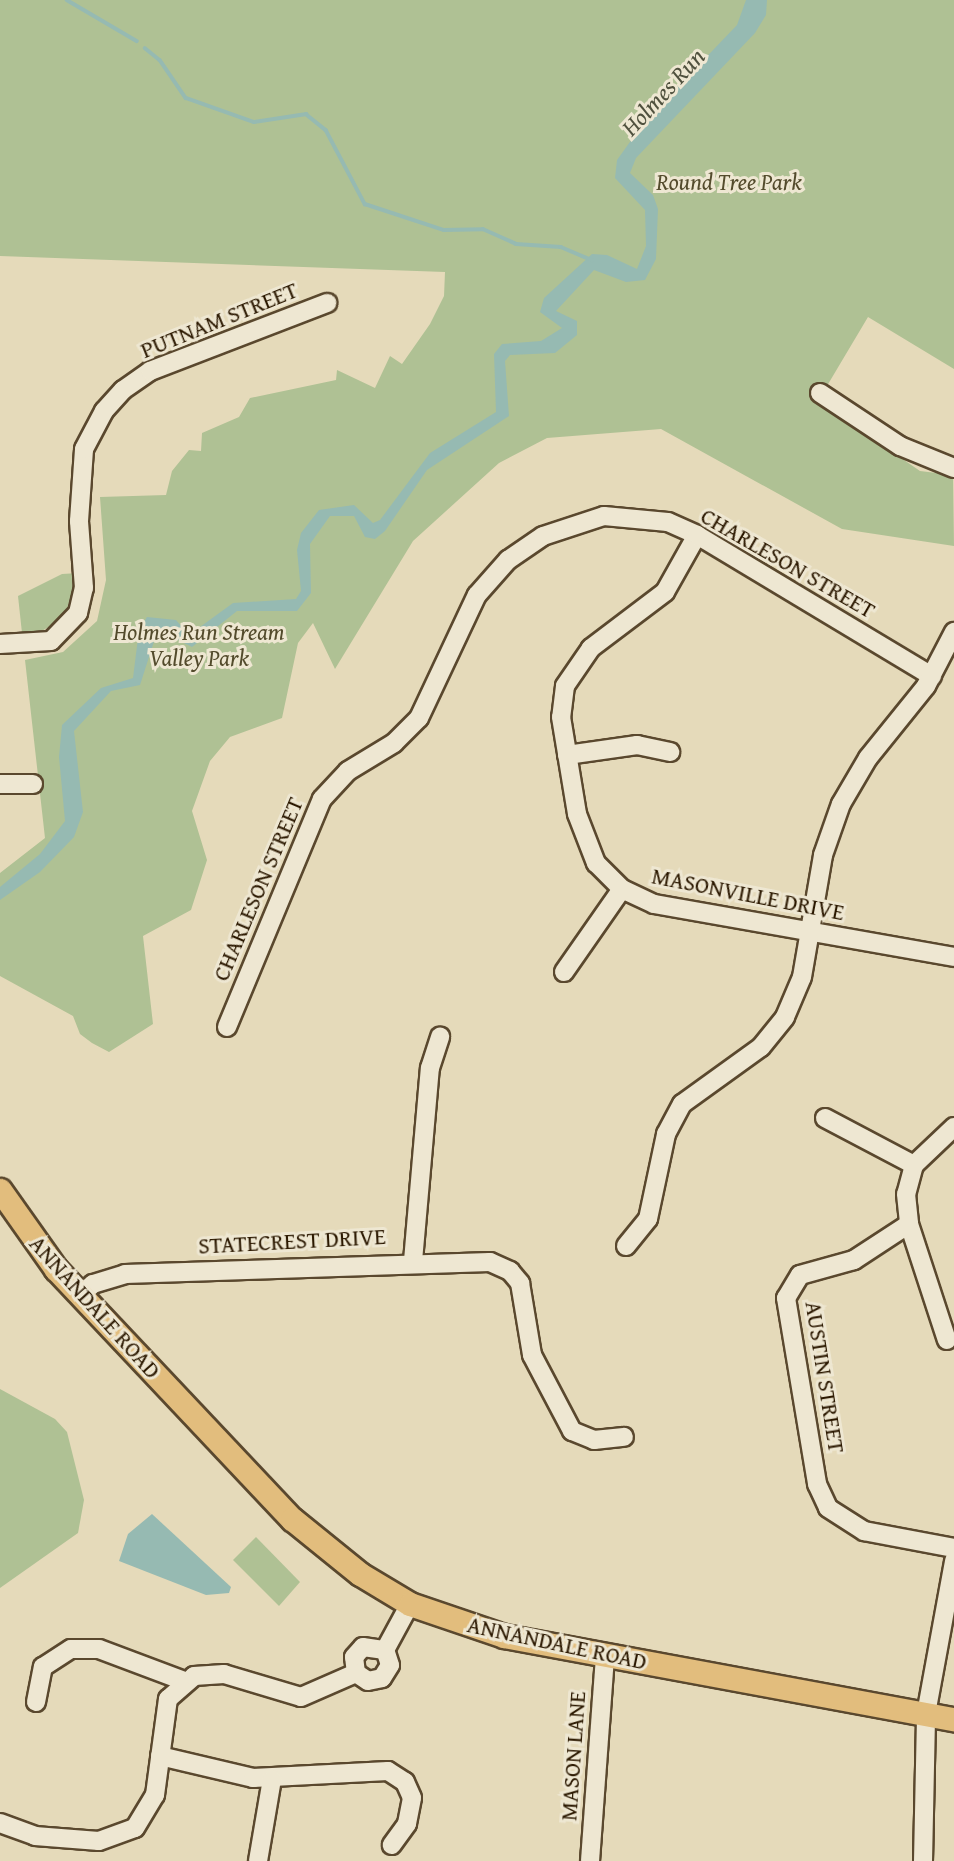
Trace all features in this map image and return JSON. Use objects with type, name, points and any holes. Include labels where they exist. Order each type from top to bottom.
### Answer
[{"type":"main road","name":"ANNANDALE ROAD","points":[[0,1190],[39,1248],[302,1529],[360,1574],[410,1604],[484,1631],[954,1719]]},
{"type":"street","name":"PUTNAM STREET","points":[[0,644],[51,641],[78,613],[84,588],[79,522],[84,449],[104,411],[123,390],[150,371],[327,303]]},
{"type":"street","points":[[820,393],[900,446],[954,468]]},
{"type":"street","name":"CHARLESON STREET","points":[[227,1027],[322,799],[348,771],[394,743],[419,718],[466,614],[491,577],[527,546],[582,520],[652,519],[697,535],[932,676]]},
{"type":"street","name":"MASONVILLE DRIVE","points":[[697,535],[665,592],[591,648],[571,671],[561,701],[567,755],[587,848],[622,889],[654,904],[954,957]]},
{"type":"street","points":[[626,1246],[648,1219],[672,1119],[692,1093],[745,1060],[774,1033],[795,997],[810,932],[823,855],[844,798],[868,758],[932,676],[954,632]]},
{"type":"street","points":[[567,755],[637,745],[670,752]]},
{"type":"street","points":[[0,784],[33,784]]},
{"type":"street","points":[[564,972],[622,889]]},
{"type":"street","points":[[413,1261],[430,1068],[440,1037]]},
{"type":"street","points":[[825,1118],[914,1165]]},
{"type":"street","points":[[947,1340],[909,1224],[906,1194],[914,1165],[954,1127]]},
{"type":"street","name":"AUSTIN STREET","points":[[909,1224],[854,1260],[800,1275],[788,1289],[786,1305],[817,1484],[828,1508],[864,1531],[954,1548]]},
{"type":"street","name":"STATECREST DRIVE","points":[[81,1295],[93,1284],[125,1274],[413,1261],[490,1262],[509,1271],[524,1297],[532,1355],[572,1431],[594,1440],[624,1437]]},
{"type":"street","points":[[923,1861],[926,1714],[954,1561]]},
{"type":"street","points":[[385,1650],[363,1647],[354,1657],[356,1672],[368,1681],[382,1678],[390,1665],[385,1650],[410,1604]]},
{"type":"street","points":[[36,1702],[43,1667],[71,1649],[99,1649],[184,1681],[224,1674],[302,1697],[356,1672]]},
{"type":"street","name":"MASON LANE","points":[[590,1861],[606,1655]]},
{"type":"street","points":[[0,1823],[34,1836],[99,1841],[124,1835],[150,1808],[168,1699],[184,1681]]},
{"type":"street","points":[[160,1756],[272,1779],[378,1769],[398,1776],[410,1790],[411,1811],[392,1844]]},
{"type":"street","points":[[258,1861],[272,1779]]},
{"type":"green space","name":"Round Tree Park","points":[[0,0],[954,0],[954,369],[868,317],[818,401],[920,471],[953,475],[954,546],[842,529],[661,429],[547,438],[499,463],[413,541],[335,669],[313,623],[298,643],[282,718],[230,737],[210,761],[192,811],[207,860],[191,910],[143,936],[153,1024],[109,1052],[92,1043],[80,1034],[73,1016],[0,976],[0,873],[45,838],[25,660],[63,652],[97,621],[106,580],[100,497],[166,495],[172,471],[189,450],[201,451],[202,433],[239,417],[250,398],[336,380],[337,370],[375,388],[390,356],[402,364],[430,324],[444,296],[445,272],[0,256]]},
{"type":"green space","points":[[79,573],[64,618],[40,632],[22,633],[18,596],[62,574]]},
{"type":"green space","points":[[0,1389],[55,1419],[67,1432],[84,1500],[78,1533],[0,1588]]},
{"type":"green space","points":[[256,1537],[300,1582],[279,1606],[233,1560]]},
{"type":"water","points":[[746,0],[767,0],[766,15],[755,33],[636,158],[630,173],[653,195],[658,209],[656,259],[645,280],[626,282],[594,270],[556,311],[577,321],[577,335],[555,353],[510,355],[505,361],[509,416],[427,470],[385,531],[375,539],[365,537],[354,516],[330,516],[310,544],[311,593],[297,611],[237,611],[192,647],[176,639],[170,629],[158,629],[140,685],[111,691],[74,731],[83,812],[74,837],[40,872],[0,900],[0,887],[40,854],[65,821],[59,757],[62,725],[101,688],[133,678],[139,630],[147,617],[176,620],[189,635],[233,603],[296,599],[301,591],[297,550],[301,533],[319,510],[354,505],[373,523],[380,520],[430,453],[496,412],[494,354],[502,344],[541,341],[562,328],[540,312],[544,298],[592,254],[607,255],[637,269],[646,246],[645,210],[615,178],[617,160],[645,121],[737,25]]},
{"type":"water","points":[[152,1514],[231,1587],[229,1593],[206,1595],[119,1561],[128,1534]]},
{"type":"waterway","points":[[67,0],[137,41]]},
{"type":"waterway","points":[[145,48],[160,60],[186,98],[254,122],[306,114],[326,130],[365,204],[444,230],[483,229],[516,244],[561,247],[592,260]]},
{"type":"water label","name":"Holmes Run","points":[[663,92]]},
{"type":"park label","name":"Holmes Run Stream Valley Park","points":[[199,645]]}]
